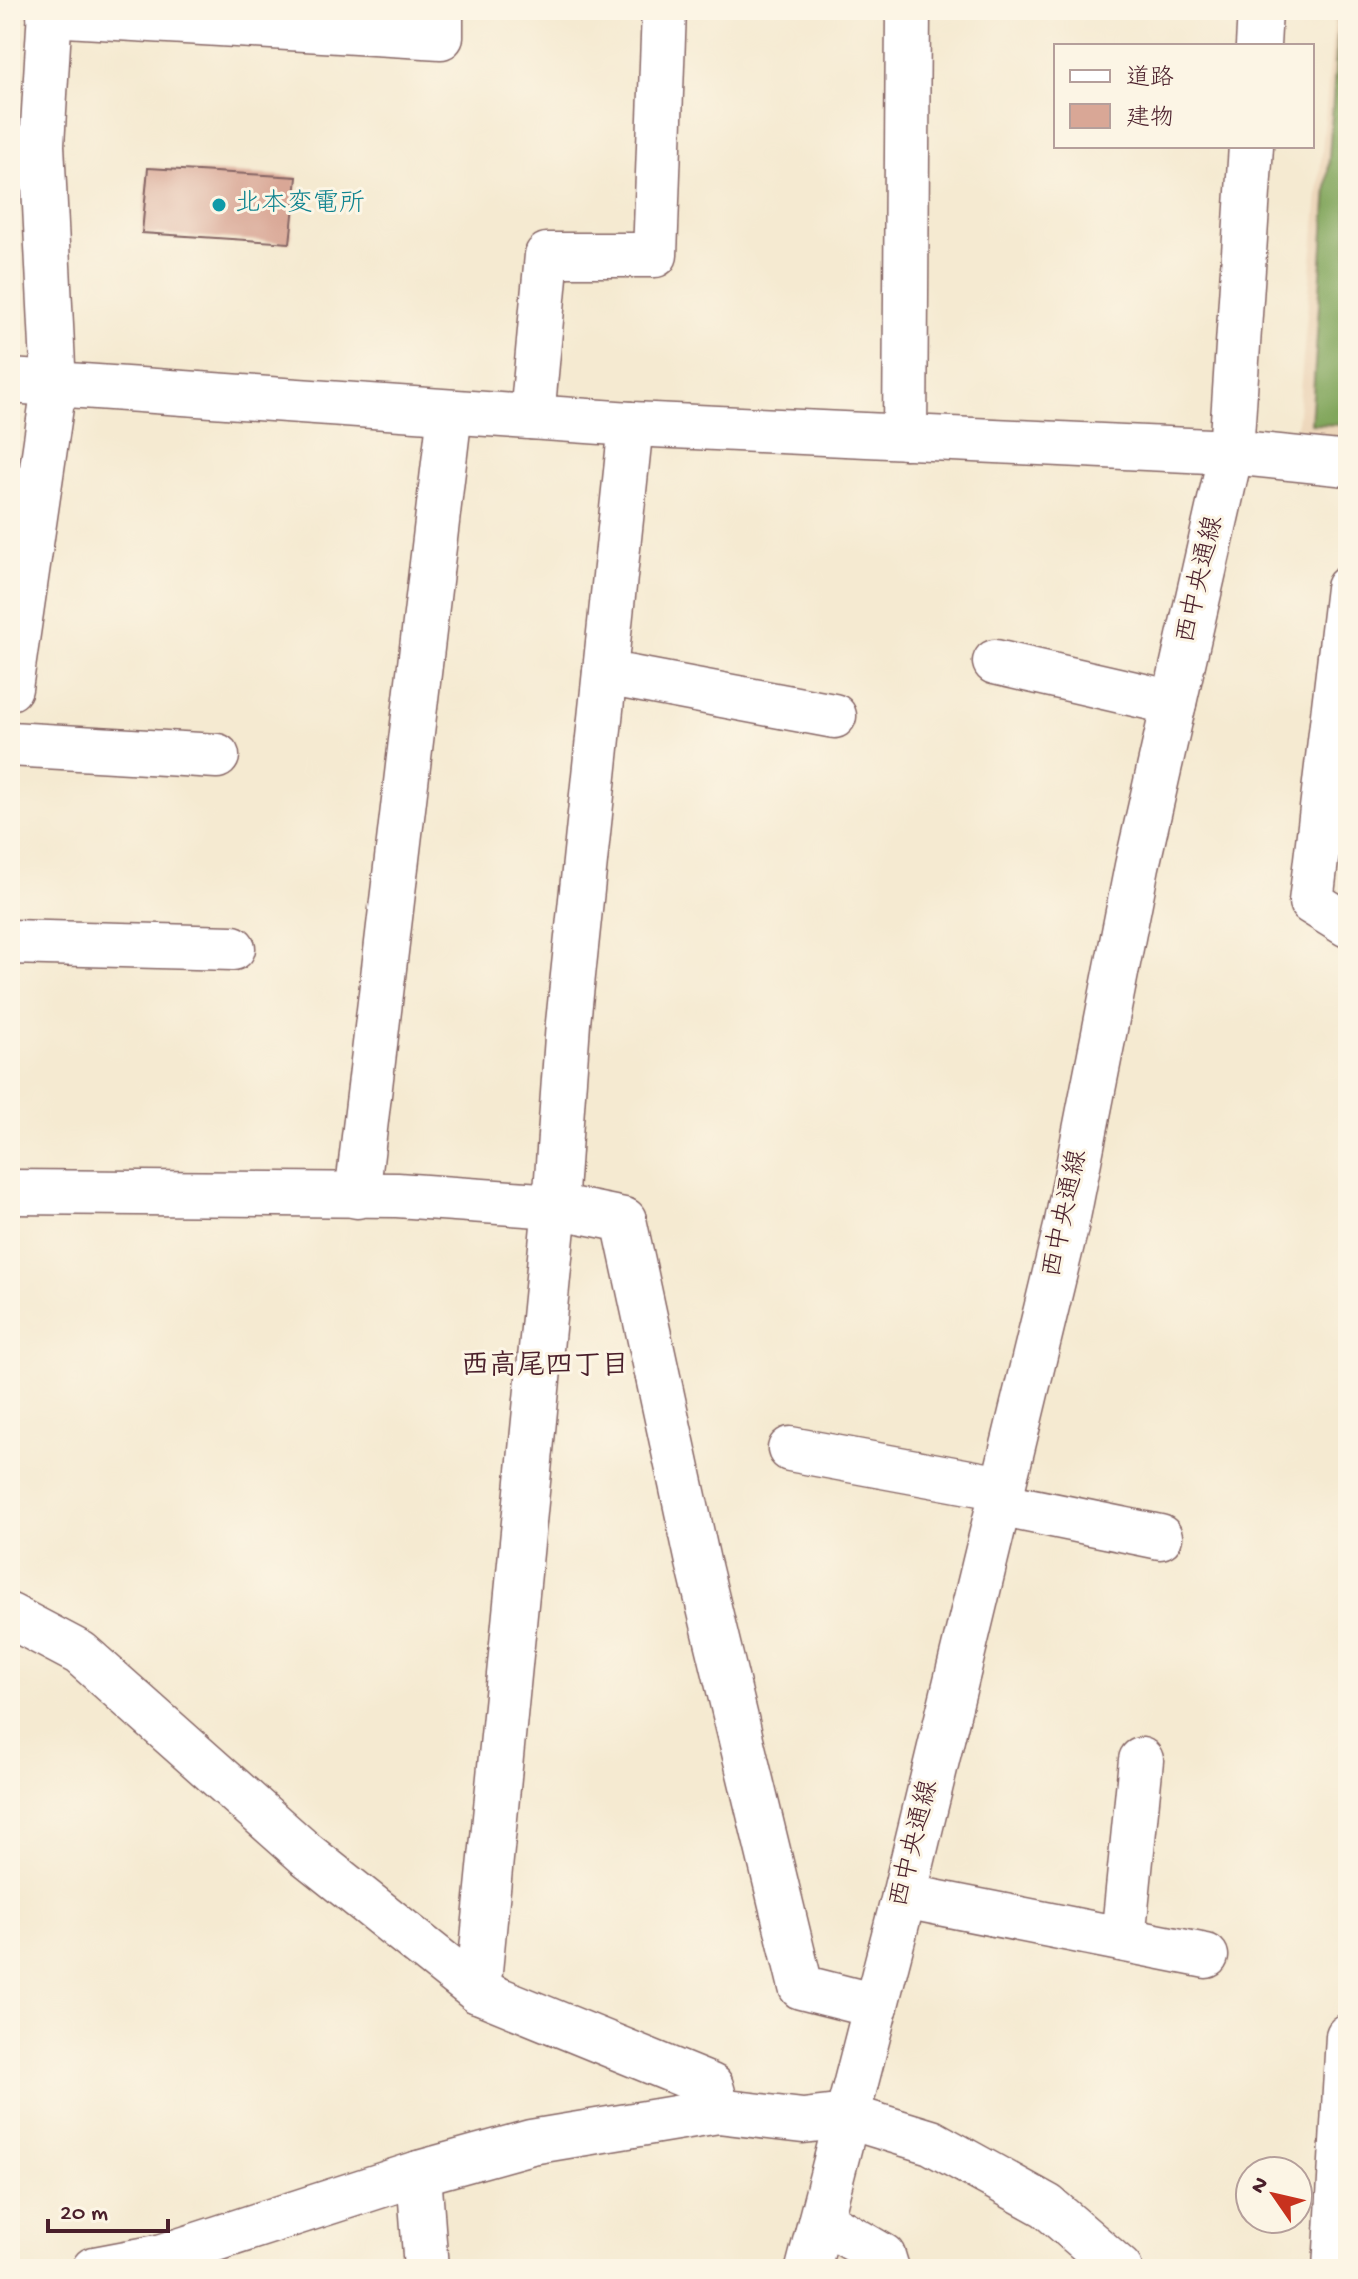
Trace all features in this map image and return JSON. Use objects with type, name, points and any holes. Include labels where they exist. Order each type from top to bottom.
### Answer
[{"type":"street","points":[[10,688],[54,386],[26,144],[50,12],[441,37],[441,10]]},
{"type":"street","points":[[532,417],[547,255],[655,255],[664,10]]},
{"type":"street","points":[[905,437],[908,10]]},
{"type":"street","points":[[1252,10],[1260,10],[1258,44]]},
{"type":"street","name":"西中央通線","points":[[808,2269],[904,1896],[1066,1227],[1137,866],[1231,452],[1251,148]]},
{"type":"street","points":[[10,381],[631,424],[1231,452],[1348,464]]},
{"type":"street","points":[[357,1196],[450,412]]},
{"type":"street","points":[[478,1991],[555,1206],[568,1023],[631,424]]},
{"type":"street","points":[[1348,588],[1311,902],[1348,925]]},
{"type":"street","points":[[995,662],[1174,703]]},
{"type":"street","points":[[605,673],[834,716]]},
{"type":"street","points":[[10,744],[217,756]]},
{"type":"street","points":[[10,942],[233,948]]},
{"type":"street","points":[[10,1192],[397,1195],[555,1206],[624,1220],[698,1562],[801,1987],[876,2006]]},
{"type":"street","points":[[790,1449],[1000,1496],[1160,1537]]},
{"type":"street","points":[[10,1616],[80,1653],[306,1854],[478,1991],[711,2086],[718,2111]]},
{"type":"street","points":[[1123,1939],[1141,1760]]},
{"type":"street","points":[[904,1896],[1206,1956]]},
{"type":"street","points":[[1335,2269],[1348,2036]]},
{"type":"street","points":[[94,2269],[164,2262],[419,2173],[531,2142],[718,2111],[803,2121],[846,2116],[931,2142],[1047,2206],[1120,2269]]},
{"type":"street","points":[[419,2173],[426,2269]]},
{"type":"street","points":[[821,2220],[883,2256],[887,2269]]},
{"type":"shaded area","points":[[1335,10],[1348,10],[1348,447],[1295,445]]},
{"type":"green space","points":[[1339,10],[1348,10],[1347,425],[1311,424]]},
{"type":"building","name":"北本変電所","points":[[148,168],[297,177],[290,243],[142,233]]},
{"type":"place","name":"北本変電所","points":[[219,205]]},
{"type":"district","name":"西高尾四丁目","points":[[545,1367]]}]
